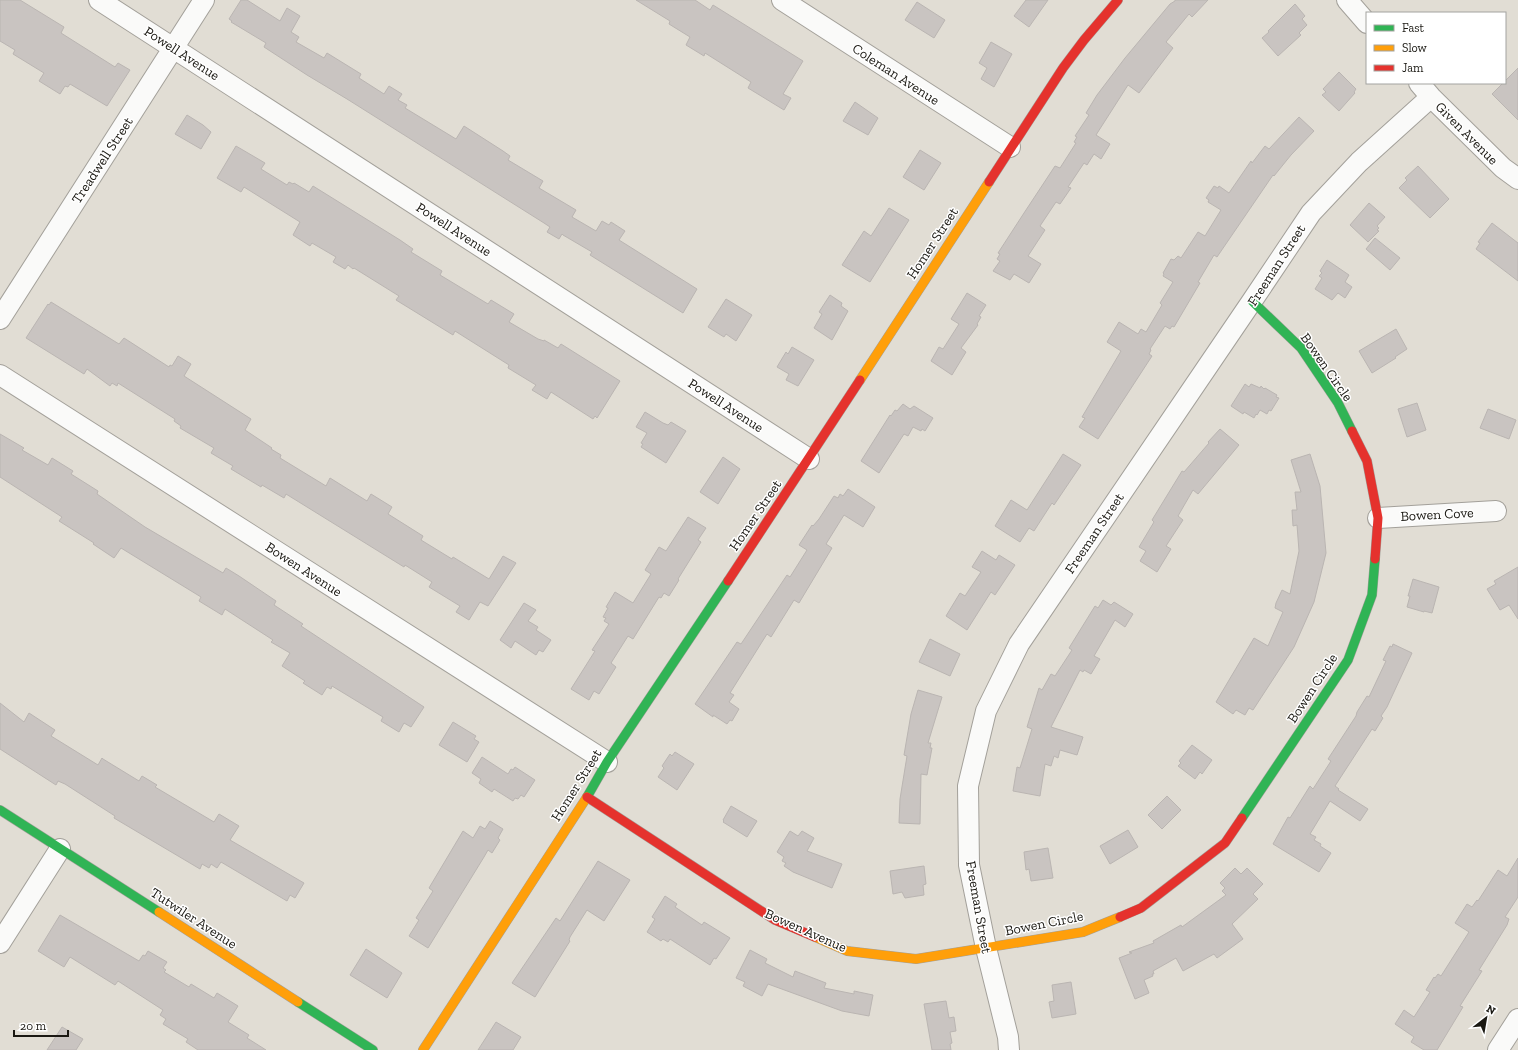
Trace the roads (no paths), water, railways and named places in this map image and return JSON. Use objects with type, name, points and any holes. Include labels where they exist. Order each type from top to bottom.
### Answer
[{"type":"street","name":"Powell Avenue","points":[[100,0],[809,459]]},
{"type":"street","name":"Treadwell Street","points":[[0,320],[204,0]]},
{"type":"street","name":"Coleman Avenue","points":[[782,0],[1010,147]]},
{"type":"street","name":"Homer Street","points":[[423,1050],[607,762],[809,459],[1010,147],[1067,62],[1118,0]]},
{"type":"street","points":[[1347,0],[1366,22]]},
{"type":"street","name":"Given Avenue","points":[[1425,90],[1503,168],[1518,180]]},
{"type":"street","name":"Freeman Street","points":[[1009,1050],[1008,1038],[986,948],[969,865],[968,786],[986,712],[1019,644],[1311,213],[1425,90]]},
{"type":"street","name":"Bowen Circle","points":[[986,948],[1083,932],[1141,908],[1225,844],[1348,660],[1372,595],[1378,518],[1367,460],[1338,403],[1301,348],[1252,301]]},
{"type":"street","name":"Bowen Avenue","points":[[0,375],[607,762]]},
{"type":"street","name":"Bowen Cove","points":[[1378,518],[1496,511]]},
{"type":"street","name":"Bowen Avenue","points":[[586,797],[775,920],[847,951],[916,959],[986,948]]},
{"type":"street","name":"Tutwiler Avenue","points":[[0,810],[373,1050]]},
{"type":"street","points":[[0,943],[60,849]]},
{"type":"street","points":[[1498,1050],[1518,1019]]}]
